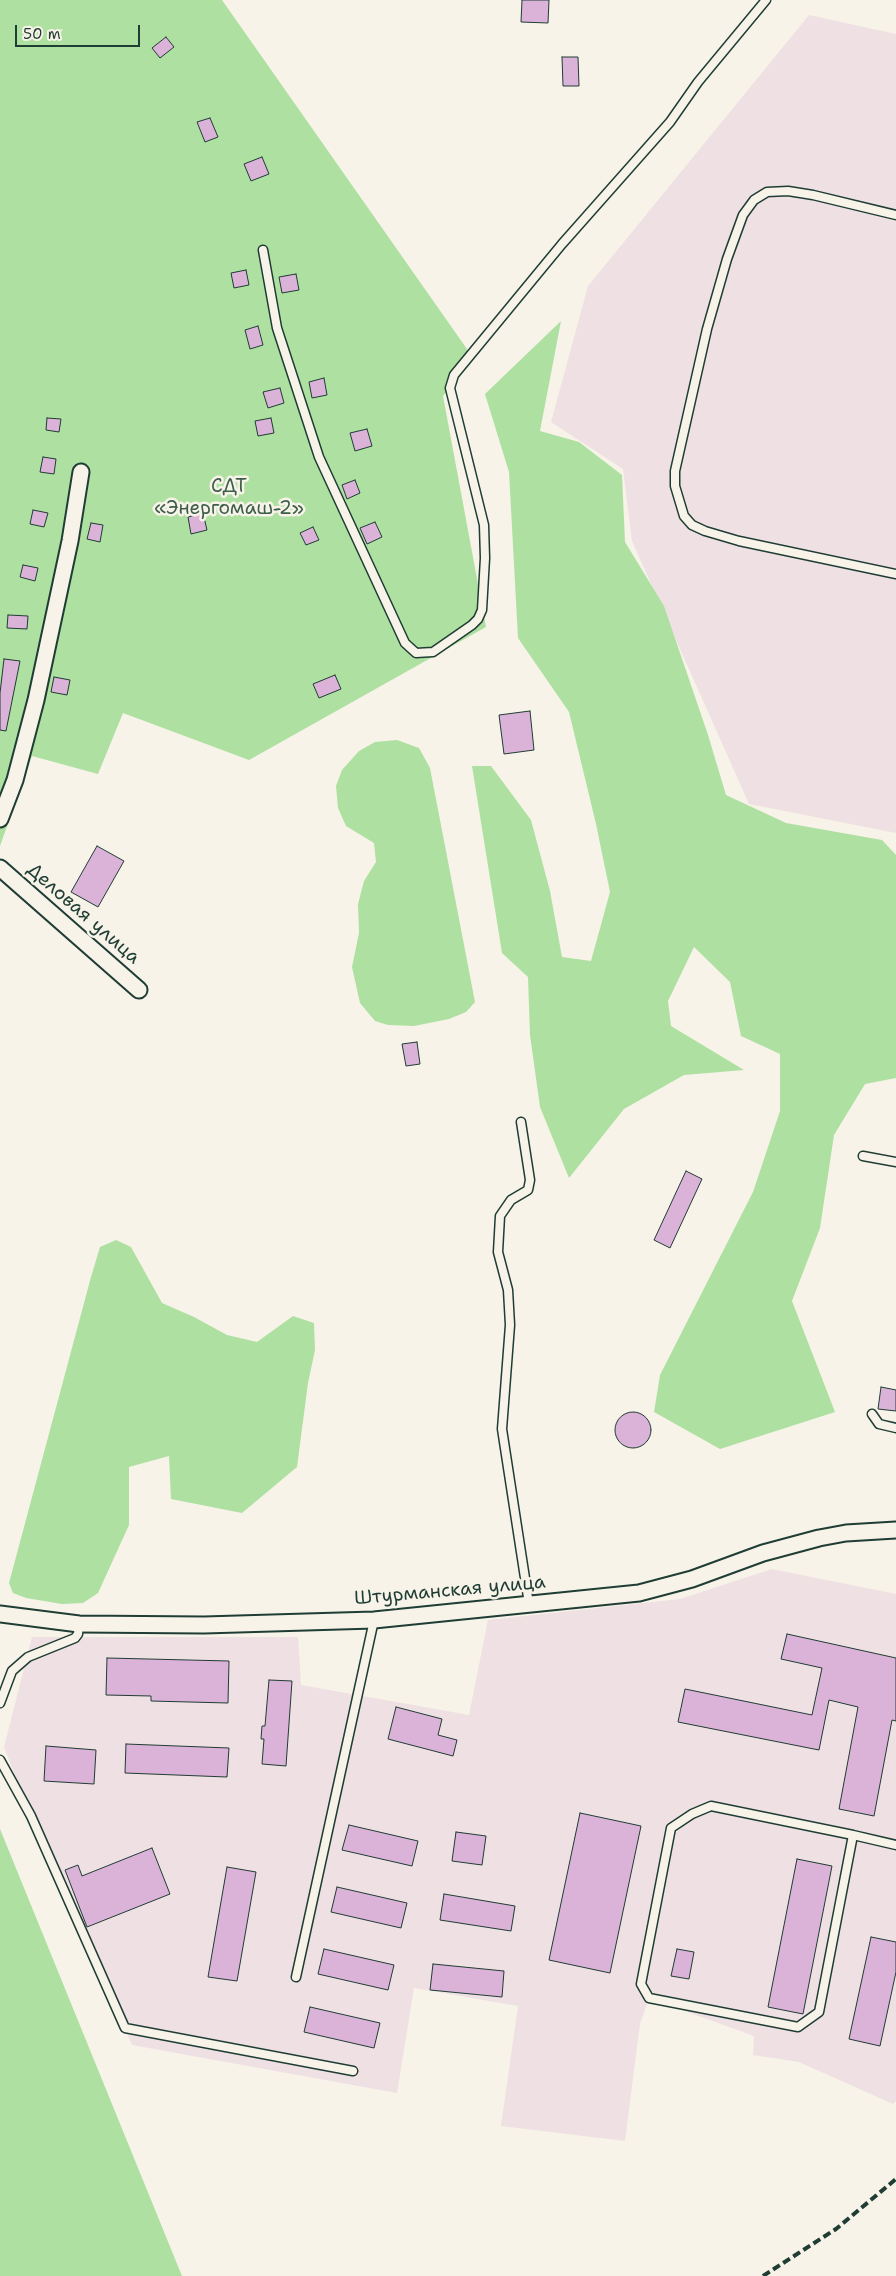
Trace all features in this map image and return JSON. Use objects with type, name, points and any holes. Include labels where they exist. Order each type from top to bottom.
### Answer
[{"type":"street","points":[[0,819],[15,780],[36,700],[70,541],[80,472]]},
{"type":"street","name":"Деловая улица","points":[[0,868],[139,990]]},
{"type":"street","name":"Штурманская улица","points":[[0,1614],[79,1624],[204,1625],[374,1620],[639,1592],[692,1579],[763,1553],[819,1538],[846,1533],[896,1530]]},
{"type":"lane","points":[[263,250],[277,328],[319,457],[405,643],[416,653],[433,652],[478,619],[482,610],[485,558],[484,525],[450,388],[454,375],[562,244],[670,122],[698,82],[766,0]]},
{"type":"lane","points":[[896,216],[813,195],[788,191],[767,192],[754,200],[743,215],[712,312],[675,471],[675,486],[684,516],[692,525],[739,541],[896,574]]},
{"type":"lane","points":[[521,1122],[530,1180],[528,1190],[511,1200],[500,1216],[498,1252],[508,1290],[510,1325],[502,1429],[529,1604]]},
{"type":"lane","points":[[863,1156],[896,1162]]},
{"type":"lane","points":[[872,1414],[879,1424],[896,1428]]},
{"type":"lane","points":[[296,1977],[374,1620]]},
{"type":"lane","points":[[0,1703],[12,1671],[28,1657],[75,1638],[78,1634],[79,1624]]},
{"type":"lane","points":[[0,1760],[31,1816],[125,2028],[353,2071]]},
{"type":"lane","points":[[853,1836],[819,2012],[798,2027],[649,1998],[641,1984],[671,1828],[692,1814],[712,1806],[896,1845]]},
{"type":"shaded area","points":[[809,15],[896,34],[896,833],[749,804],[632,541],[623,469],[551,422],[588,286]]},
{"type":"shaded area","points":[[772,1569],[896,1594],[896,2101],[893,2104],[799,2062],[753,2055],[754,2036],[649,1998],[640,2024],[625,2141],[501,2126],[518,2006],[414,1988],[397,2093],[132,2045],[31,1816],[4,1747],[32,1637],[298,1637],[301,1685],[469,1715],[488,1620],[680,1599]]},
{"type":"green space","name":"СДТ «Энергомаш-2»","points":[[0,0],[222,0],[474,359],[443,396],[486,627],[249,760],[123,713],[98,774],[32,756],[0,846]]},
{"type":"green space","points":[[561,321],[540,431],[579,442],[622,475],[625,542],[664,606],[708,735],[726,795],[786,823],[882,840],[896,855],[896,1078],[865,1084],[834,1135],[820,1228],[792,1301],[835,1412],[720,1449],[654,1412],[660,1375],[753,1192],[780,1111],[780,1054],[741,1036],[730,982],[694,947],[668,1001],[671,1026],[744,1070],[684,1075],[624,1109],[569,1178],[540,1107],[530,1035],[528,977],[502,953],[472,766],[491,766],[531,820],[550,891],[562,957],[591,961],[610,892],[569,712],[518,638],[509,472],[485,394]]},
{"type":"green space","points":[[397,740],[419,748],[430,768],[475,1002],[466,1012],[449,1019],[414,1026],[388,1025],[375,1021],[360,1003],[352,967],[359,933],[358,904],[364,881],[376,862],[374,843],[346,826],[338,808],[336,786],[342,770],[359,751],[375,742]]},
{"type":"green space","points":[[116,1240],[131,1247],[162,1303],[194,1317],[227,1335],[257,1342],[293,1316],[314,1323],[315,1350],[308,1383],[297,1467],[242,1513],[171,1499],[169,1456],[129,1467],[129,1525],[98,1593],[83,1603],[62,1604],[26,1598],[13,1593],[9,1583],[100,1247]]},
{"type":"green space","points":[[0,1829],[182,2276],[0,2276]]},
{"type":"building","points":[[522,0],[549,0],[548,23],[521,22]]},
{"type":"building","points":[[166,37],[174,47],[160,58],[152,48]]},
{"type":"building","points":[[562,57],[578,57],[579,86],[563,86]]},
{"type":"building","points":[[210,118],[218,137],[205,142],[197,122]]},
{"type":"building","points":[[262,157],[269,174],[251,181],[244,164]]},
{"type":"building","points":[[246,270],[249,285],[234,288],[231,273]]},
{"type":"building","points":[[296,274],[299,290],[282,293],[279,277]]},
{"type":"building","points":[[258,326],[263,345],[250,349],[245,330]]},
{"type":"building","points":[[324,378],[327,395],[312,398],[309,382]]},
{"type":"building","points":[[280,388],[284,403],[268,408],[263,392]]},
{"type":"building","points":[[47,418],[61,419],[59,432],[46,430]]},
{"type":"building","points":[[271,418],[274,433],[258,436],[255,421]]},
{"type":"building","points":[[367,429],[372,446],[355,451],[350,433]]},
{"type":"building","points":[[43,457],[56,459],[54,474],[40,472]]},
{"type":"building","points":[[355,480],[360,493],[347,499],[342,485]]},
{"type":"building","points":[[33,510],[48,513],[44,527],[30,524]]},
{"type":"building","points":[[203,513],[207,530],[191,534],[188,517]]},
{"type":"building","points":[[375,522],[382,537],[367,544],[360,528]]},
{"type":"building","points":[[91,523],[103,525],[100,542],[87,539]]},
{"type":"building","points":[[313,527],[319,540],[306,545],[300,533]]},
{"type":"building","points":[[23,565],[38,568],[35,581],[20,577]]},
{"type":"building","points":[[8,615],[28,616],[27,629],[7,628]]},
{"type":"building","points":[[4,659],[20,661],[6,731],[0,730],[0,693]]},
{"type":"building","points":[[335,675],[341,689],[319,698],[313,684]]},
{"type":"building","points":[[54,677],[70,680],[67,695],[51,692]]},
{"type":"building","points":[[530,711],[534,750],[504,754],[499,715]]},
{"type":"building","points":[[97,846],[124,861],[98,907],[71,892]]},
{"type":"building","points":[[417,1042],[420,1064],[406,1066],[402,1044]]},
{"type":"building","points":[[686,1171],[702,1179],[670,1248],[654,1240]]},
{"type":"building","points":[[881,1387],[896,1390],[896,1411],[878,1409]]},
{"type":"building","points":[[633,1412],[640,1413],[646,1417],[650,1423],[650,1437],[646,1443],[640,1447],[633,1448],[626,1447],[620,1443],[616,1437],[615,1430],[616,1423],[620,1417],[626,1413]]},
{"type":"building","points":[[787,1634],[896,1658],[896,1721],[892,1720],[874,1816],[839,1809],[858,1707],[829,1700],[819,1750],[678,1722],[685,1689],[812,1715],[822,1668],[781,1659]]},
{"type":"building","points":[[107,1658],[229,1661],[228,1703],[151,1701],[151,1696],[106,1695]]},
{"type":"building","points":[[269,1680],[292,1681],[286,1766],[262,1764],[264,1739],[261,1739],[262,1726],[265,1726]]},
{"type":"building","points":[[396,1707],[442,1719],[438,1735],[457,1740],[453,1756],[388,1739]]},
{"type":"building","points":[[126,1744],[229,1748],[227,1777],[125,1773]]},
{"type":"building","points":[[46,1746],[96,1750],[94,1784],[44,1781]]},
{"type":"building","points":[[580,1813],[641,1826],[610,1973],[549,1960]]},
{"type":"building","points":[[349,1825],[418,1841],[412,1866],[342,1850]]},
{"type":"building","points":[[456,1832],[486,1836],[482,1865],[452,1861]]},
{"type":"building","points":[[152,1848],[170,1894],[87,1927],[65,1870],[78,1865],[82,1876]]},
{"type":"building","points":[[797,1859],[832,1866],[803,2014],[768,2007]]},
{"type":"building","points":[[227,1867],[256,1872],[237,1981],[208,1977]]},
{"type":"building","points":[[337,1887],[407,1903],[401,1928],[331,1912]]},
{"type":"building","points":[[444,1894],[515,1906],[511,1931],[440,1920]]},
{"type":"building","points":[[871,1937],[896,1942],[896,1972],[880,2046],[849,2039]]},
{"type":"building","points":[[324,1949],[394,1965],[388,1990],[318,1974]]},
{"type":"building","points":[[677,1949],[694,1952],[689,1979],[671,1976]]},
{"type":"building","points":[[433,1964],[504,1971],[502,1997],[430,1990]]},
{"type":"building","points":[[310,2007],[380,2023],[374,2048],[304,2032]]},
{"type":"railway","points":[[763,2276],[836,2229],[896,2179]]}]
